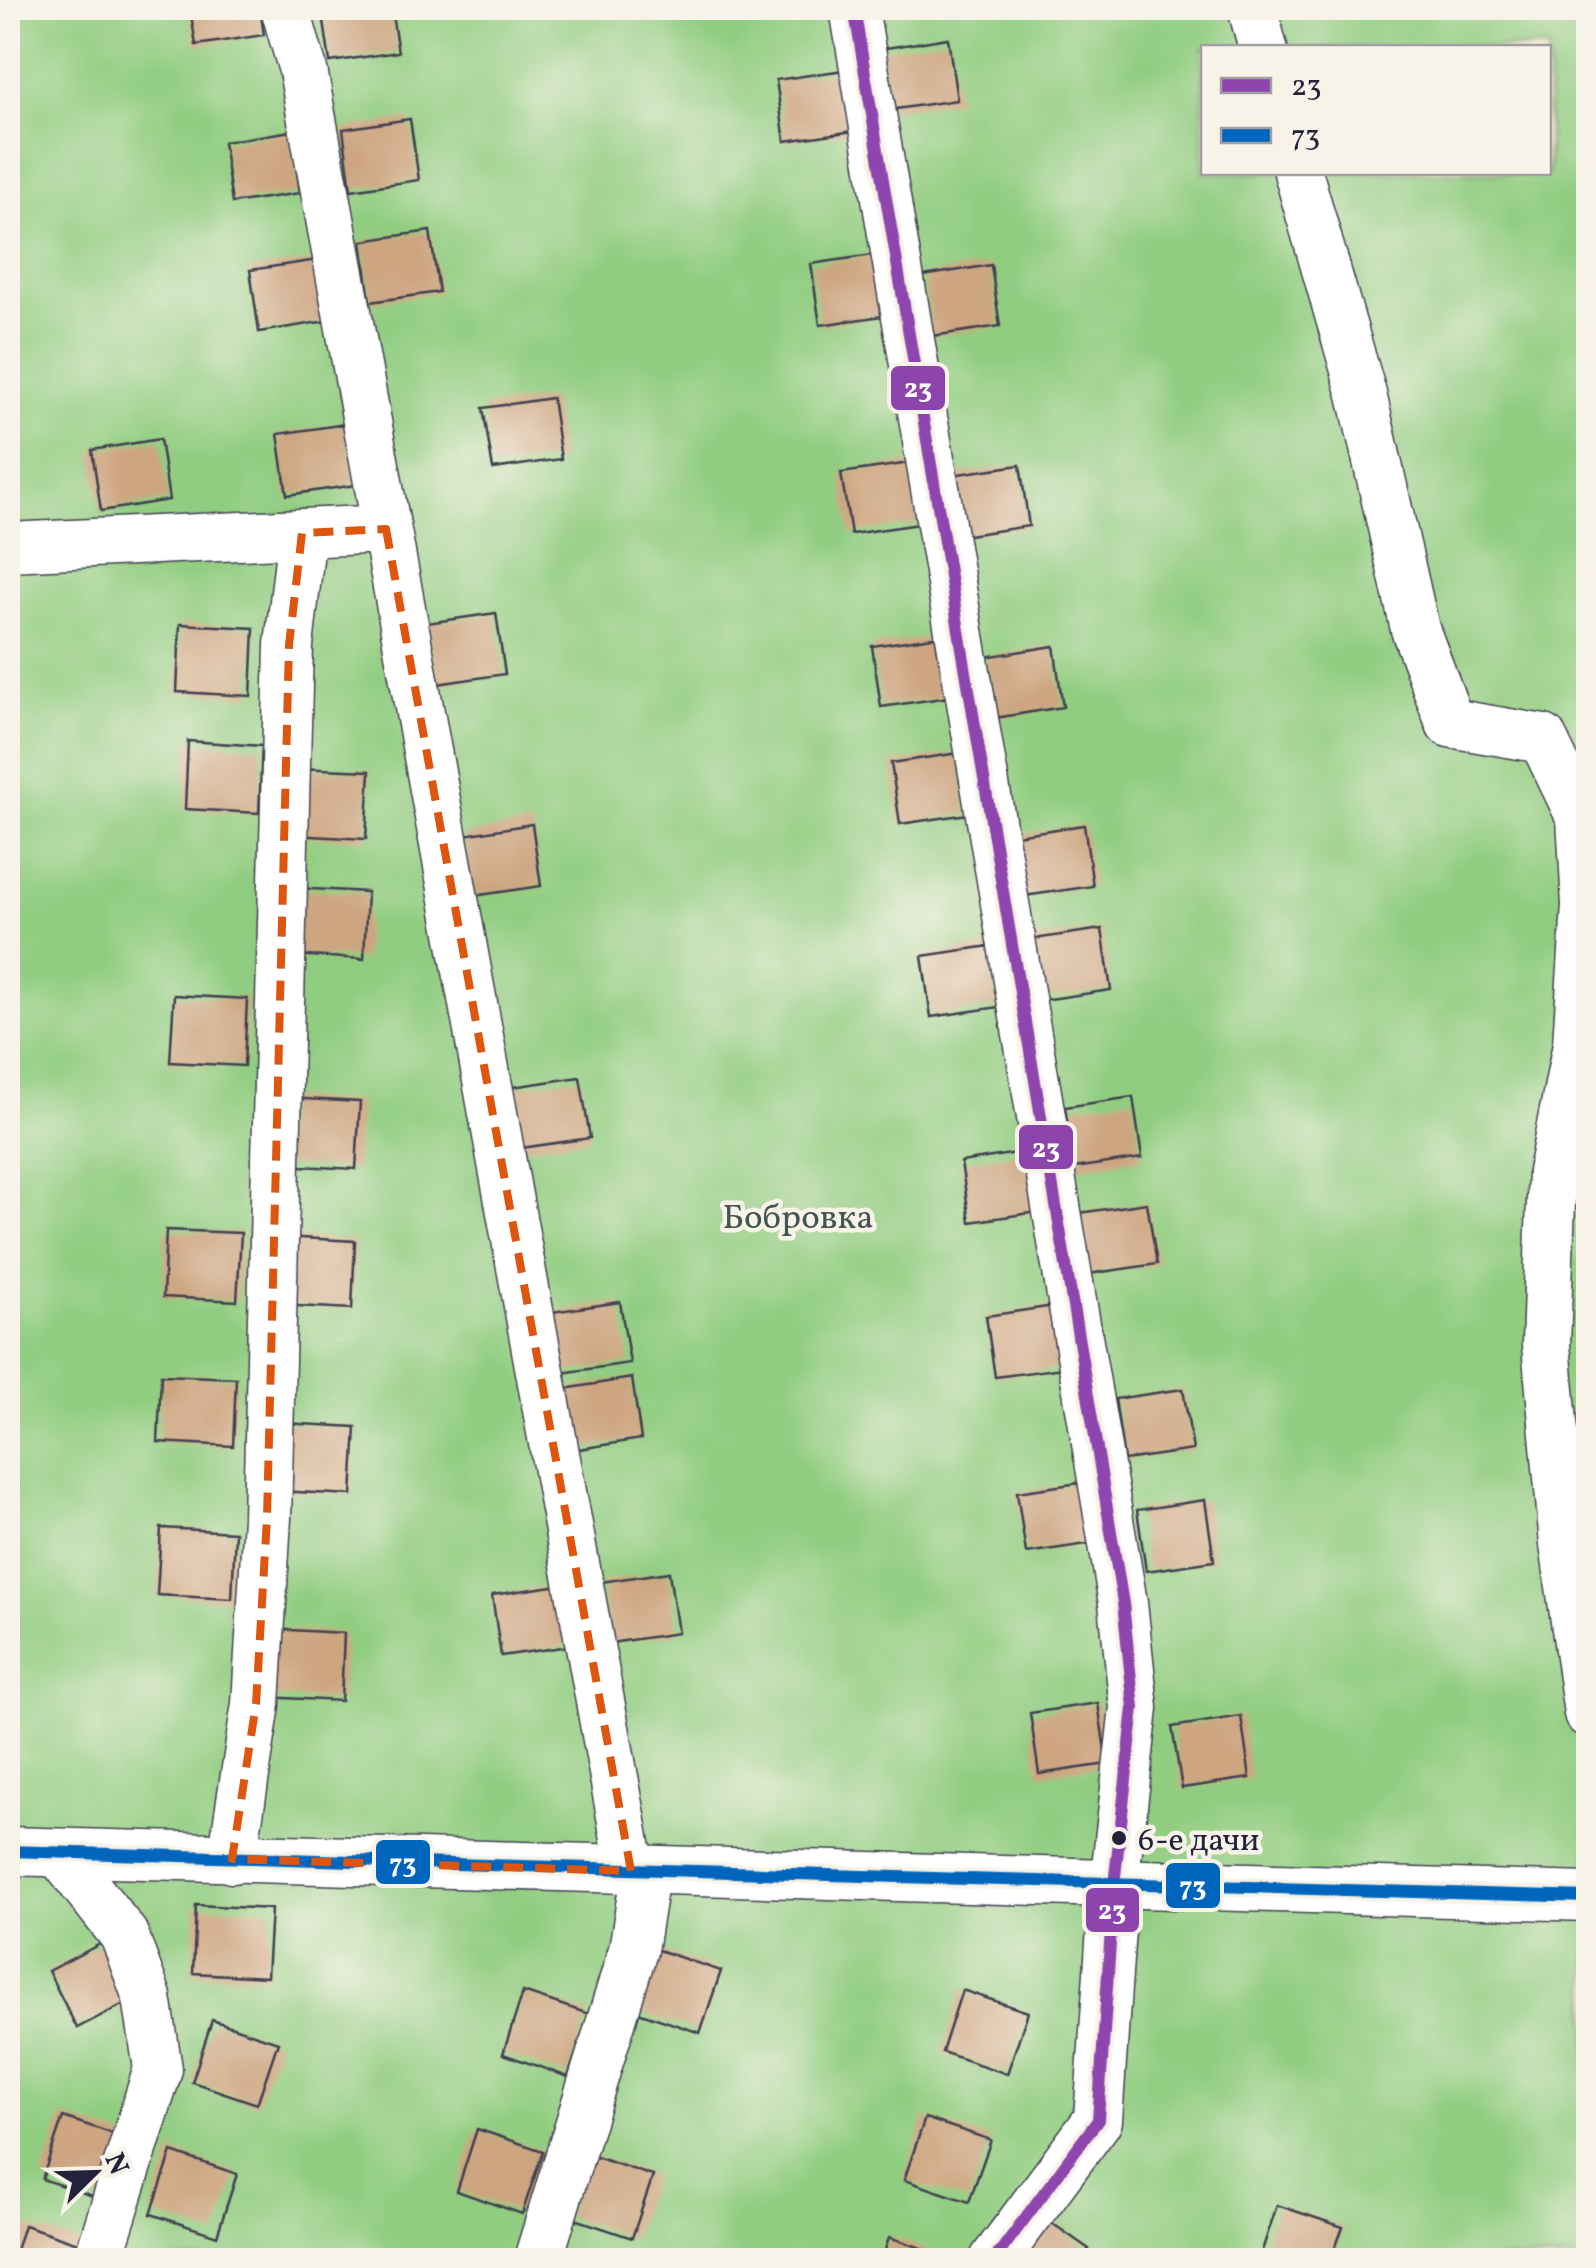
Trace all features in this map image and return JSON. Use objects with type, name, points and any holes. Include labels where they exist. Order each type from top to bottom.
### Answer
[{"type":"street","points":[[285,8],[303,70],[638,1870],[633,1950],[538,2260]]},
{"type":"street","points":[[854,8],[1123,1604],[1134,1708],[1114,1884],[1098,2120],[994,2260]]},
{"type":"street","points":[[1252,8],[1262,45]]},
{"type":"street","points":[[1299,175],[1362,394],[1415,629],[1450,723],[1543,739],[1581,818],[1586,905],[1578,1044],[1552,1172],[1546,1346],[1564,1544],[1588,1713]]},
{"type":"street","points":[[8,547],[386,529]]},
{"type":"street","points":[[232,1859],[256,1704],[268,1518],[288,645],[302,533]]},
{"type":"street","points":[[8,1851],[1588,1897]]},
{"type":"street","points":[[61,1855],[124,1934],[146,1997],[158,2069],[98,2260]]},
{"type":"highlighted area","points":[[386,529],[631,1871],[232,1859],[256,1704],[267,1518],[289,645],[302,533]]},
{"type":"green space","name":"Бобровка","points":[[8,8],[1588,8],[1588,2260],[8,2260]]},
{"type":"building","points":[[190,8],[260,8],[264,35],[196,45]]},
{"type":"building","points":[[322,8],[391,8],[398,52],[330,62]]},
{"type":"building","points":[[948,38],[957,100],[889,110],[880,49]]},
{"type":"building","points":[[844,70],[854,131],[785,141],[776,80]]},
{"type":"building","points":[[410,119],[419,180],[351,190],[343,129]]},
{"type":"building","points":[[291,131],[300,193],[232,203],[223,142]]},
{"type":"building","points":[[430,231],[439,292],[370,302],[362,241]]},
{"type":"building","points":[[879,254],[889,315],[820,325],[811,264]]},
{"type":"building","points":[[318,260],[327,321],[259,332],[250,270]]},
{"type":"building","points":[[991,265],[1000,326],[932,336],[923,276]]},
{"type":"building","points":[[552,398],[561,459],[493,469],[483,408]]},
{"type":"building","points":[[346,424],[356,485],[287,495],[278,434]]},
{"type":"building","points":[[160,439],[169,500],[101,511],[92,450]]},
{"type":"building","points":[[910,463],[919,524],[851,534],[841,473]]},
{"type":"building","points":[[1020,465],[1029,526],[961,536],[951,475]]},
{"type":"building","points":[[496,613],[505,674],[437,684],[427,623]]},
{"type":"building","points":[[180,624],[254,628],[251,696],[177,692]]},
{"type":"building","points":[[940,636],[949,697],[881,707],[872,646]]},
{"type":"building","points":[[1054,646],[1063,707],[995,718],[985,657]]},
{"type":"building","points":[[188,741],[262,746],[259,813],[185,809]]},
{"type":"building","points":[[959,753],[968,814],[900,824],[891,763]]},
{"type":"building","points":[[295,768],[370,771],[366,839],[292,835]]},
{"type":"building","points":[[532,824],[541,886],[473,896],[464,835]]},
{"type":"building","points":[[1084,825],[1093,886],[1024,896],[1016,835]]},
{"type":"building","points":[[293,888],[367,892],[364,959],[290,955]]},
{"type":"building","points":[[1102,929],[1111,990],[1043,1000],[1034,939]]},
{"type":"building","points":[[990,946],[999,1007],[931,1017],[922,956]]},
{"type":"building","points":[[174,995],[247,999],[244,1066],[170,1062]]},
{"type":"building","points":[[580,1077],[590,1138],[521,1148],[512,1087]]},
{"type":"building","points":[[1133,1097],[1142,1158],[1074,1168],[1065,1107]]},
{"type":"building","points":[[286,1098],[360,1102],[356,1169],[282,1165]]},
{"type":"building","points":[[1029,1151],[1038,1212],[970,1222],[961,1162]]},
{"type":"building","points":[[1147,1203],[1157,1264],[1088,1274],[1079,1213]]},
{"type":"building","points":[[166,1230],[241,1233],[237,1301],[163,1297]]},
{"type":"building","points":[[282,1237],[355,1241],[352,1309],[278,1305]]},
{"type":"building","points":[[620,1302],[630,1363],[561,1373],[552,1312]]},
{"type":"building","points":[[1054,1306],[1063,1368],[995,1377],[986,1316]]},
{"type":"building","points":[[161,1375],[236,1378],[233,1446],[158,1442]]},
{"type":"building","points":[[632,1378],[641,1439],[573,1450],[564,1389]]},
{"type":"building","points":[[1183,1389],[1193,1450],[1124,1460],[1115,1399]]},
{"type":"building","points":[[282,1423],[356,1427],[352,1495],[278,1491]]},
{"type":"building","points":[[1086,1482],[1094,1543],[1026,1553],[1017,1492]]},
{"type":"building","points":[[1205,1500],[1214,1561],[1146,1571],[1137,1510]]},
{"type":"building","points":[[161,1528],[235,1532],[232,1599],[157,1595]]},
{"type":"building","points":[[669,1572],[678,1633],[610,1643],[601,1582]]},
{"type":"building","points":[[560,1585],[569,1646],[501,1656],[492,1595]]},
{"type":"building","points":[[270,1629],[344,1633],[341,1701],[266,1697]]},
{"type":"building","points":[[1098,1703],[1107,1764],[1039,1774],[1030,1713]]},
{"type":"building","points":[[1241,1716],[1250,1778],[1182,1788],[1172,1727]]},
{"type":"building","points":[[196,1905],[271,1909],[267,1977],[193,1973]]},
{"type":"building","points":[[112,1938],[141,1995],[77,2028],[48,1971]]},
{"type":"building","points":[[655,1949],[721,1971],[700,2033],[635,2011]]},
{"type":"building","points":[[962,1990],[1028,2012],[1007,2074],[942,2052]]},
{"type":"building","points":[[523,1992],[589,2014],[568,2077],[503,2054]]},
{"type":"building","points":[[212,2020],[278,2042],[257,2104],[192,2082]]},
{"type":"building","points":[[63,2117],[129,2139],[107,2201],[42,2179]]},
{"type":"building","points":[[925,2118],[991,2140],[969,2202],[904,2180]]},
{"type":"building","points":[[477,2129],[543,2151],[522,2214],[457,2191]]},
{"type":"building","points":[[172,2152],[237,2174],[217,2236],[151,2214]]},
{"type":"building","points":[[587,2154],[653,2176],[632,2238],[566,2216]]},
{"type":"building","points":[[1277,2205],[1343,2227],[1331,2260],[1259,2260]]},
{"type":"building","points":[[1036,2212],[1089,2249],[1081,2260],[1003,2260]]},
{"type":"building","points":[[24,2225],[90,2247],[86,2260],[13,2260]]},
{"type":"building","points":[[889,2237],[957,2260],[882,2260]]},
{"type":"transit line","name":"23","points":[[854,8],[1123,1603],[1134,1708],[1114,1885],[1098,2120],[994,2260]]},
{"type":"transit line","name":"73","points":[[8,1851],[1588,1897]]},
{"type":"place","name":"6-е дачи","points":[[1119,1838]]}]
